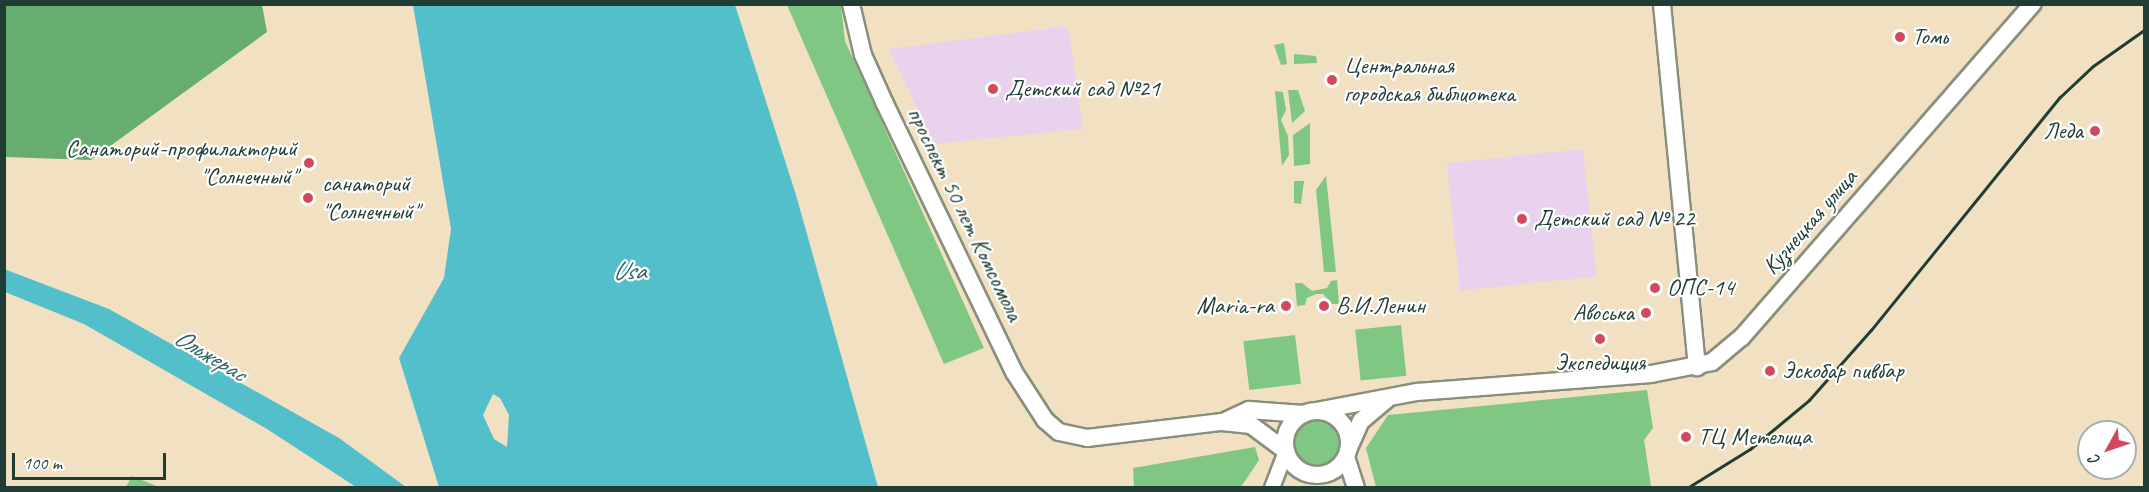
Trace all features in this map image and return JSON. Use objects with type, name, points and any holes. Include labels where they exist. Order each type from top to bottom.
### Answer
[{"type":"main road","name":"проспект 50 лет Комсомола","points":[[851,4],[863,55],[994,332],[1035,408],[1059,432],[1087,438],[1222,422]]},
{"type":"main road","points":[[1662,4],[1697,367]]},
{"type":"main road","name":"Кузнецкая улица","points":[[1310,412],[1394,396],[1697,367],[1712,362],[1742,338],[2033,4]]},
{"type":"main road","points":[[1305,473],[1314,475],[1333,471],[1347,453],[1361,421],[1376,405],[1394,396]]},
{"type":"main road","points":[[1222,422],[1249,410],[1310,412],[1341,423],[1356,488]]},
{"type":"main road","points":[[1286,451],[1290,425],[1310,412]]},
{"type":"main road","points":[[1222,422],[1251,425],[1286,451],[1293,464],[1330,488]]},
{"type":"street","points":[[1272,488],[1286,451]]},
{"type":"shaded area","name":"Детский сад №21","points":[[1068,26],[1083,129],[934,144],[889,49]]},
{"type":"shaded area","name":"Детский сад № 22","points":[[1583,149],[1596,276],[1460,291],[1447,163]]},
{"type":"green space","points":[[5,4],[262,5],[267,32],[91,160],[5,157]]},
{"type":"green space","points":[[787,5],[841,5],[845,41],[984,348],[944,364]]},
{"type":"green space","points":[[1284,43],[1287,64],[1281,65],[1274,45]]},
{"type":"green space","points":[[1294,54],[1316,56],[1317,63],[1294,64]]},
{"type":"green space","points":[[1288,90],[1298,90],[1305,111],[1292,123]]},
{"type":"green space","points":[[1275,91],[1283,92],[1286,110],[1281,120],[1288,136],[1289,155],[1282,166]]},
{"type":"green space","points":[[1310,123],[1310,164],[1294,166],[1293,135]]},
{"type":"green space","points":[[1326,176],[1336,272],[1324,272],[1316,190]]},
{"type":"green space","points":[[1294,181],[1304,181],[1301,204],[1294,203]]},
{"type":"green space","points":[[1337,280],[1339,304],[1331,304],[1323,294],[1316,294],[1307,298],[1305,305],[1297,306],[1295,283],[1302,283],[1312,291],[1327,288],[1331,281]]},
{"type":"green space","points":[[1401,325],[1406,376],[1361,381],[1355,330]]},
{"type":"green space","points":[[1295,335],[1301,384],[1249,390],[1243,341]]},
{"type":"green space","points":[[1647,390],[1653,428],[1644,440],[1651,486],[1376,487],[1366,448],[1388,415]]},
{"type":"green space","points":[[1316,420],[1332,427],[1339,443],[1332,459],[1316,466],[1300,459],[1293,443],[1300,427]]},
{"type":"green space","points":[[1255,447],[1259,460],[1241,487],[1134,487],[1133,468]]},
{"type":"green space","points":[[132,476],[159,487],[126,487]]},
{"type":"water","name":"Usa","points":[[413,5],[735,5],[796,195],[878,487],[439,487],[399,358],[444,278],[451,229]],"holes":[[[493,394],[500,398],[509,415],[507,447],[494,439],[483,415]]]},
{"type":"water","points":[[4,269],[109,309],[339,438],[406,487],[356,487],[267,429],[84,324],[5,292]]},
{"type":"railway","points":[[1687,488],[1750,449],[1809,400],[1871,330],[2060,97],[2093,66],[2144,30]]},
{"type":"place","name":"Томь","points":[[1900,37]]},
{"type":"place","name":"Центральная городская библиотека","points":[[1332,80]]},
{"type":"place","name":"Детский сад №21","points":[[993,89]]},
{"type":"place","name":"Леда","points":[[2095,131]]},
{"type":"place","name":"Санаторий-профилакторий \"Солнечный\"","points":[[309,163]]},
{"type":"place","name":"санаторий \"Солнечный\"","points":[[308,198]]},
{"type":"place","name":"Детский сад № 22","points":[[1522,219]]},
{"type":"place","name":"ОПС-14","points":[[1655,288]]},
{"type":"place","name":"Maria-ra","points":[[1286,306]]},
{"type":"place","name":"В.И.Ленин","points":[[1324,306]]},
{"type":"place","name":"Авоська","points":[[1646,313]]},
{"type":"place","name":"Экспедиция","points":[[1600,339]]},
{"type":"place","name":"Эскобар пивбар","points":[[1770,371]]},
{"type":"place","name":"ТЦ Метелица","points":[[1686,437]]},
{"type":"water label","name":"Ольжерас","points":[[210,355]]}]
